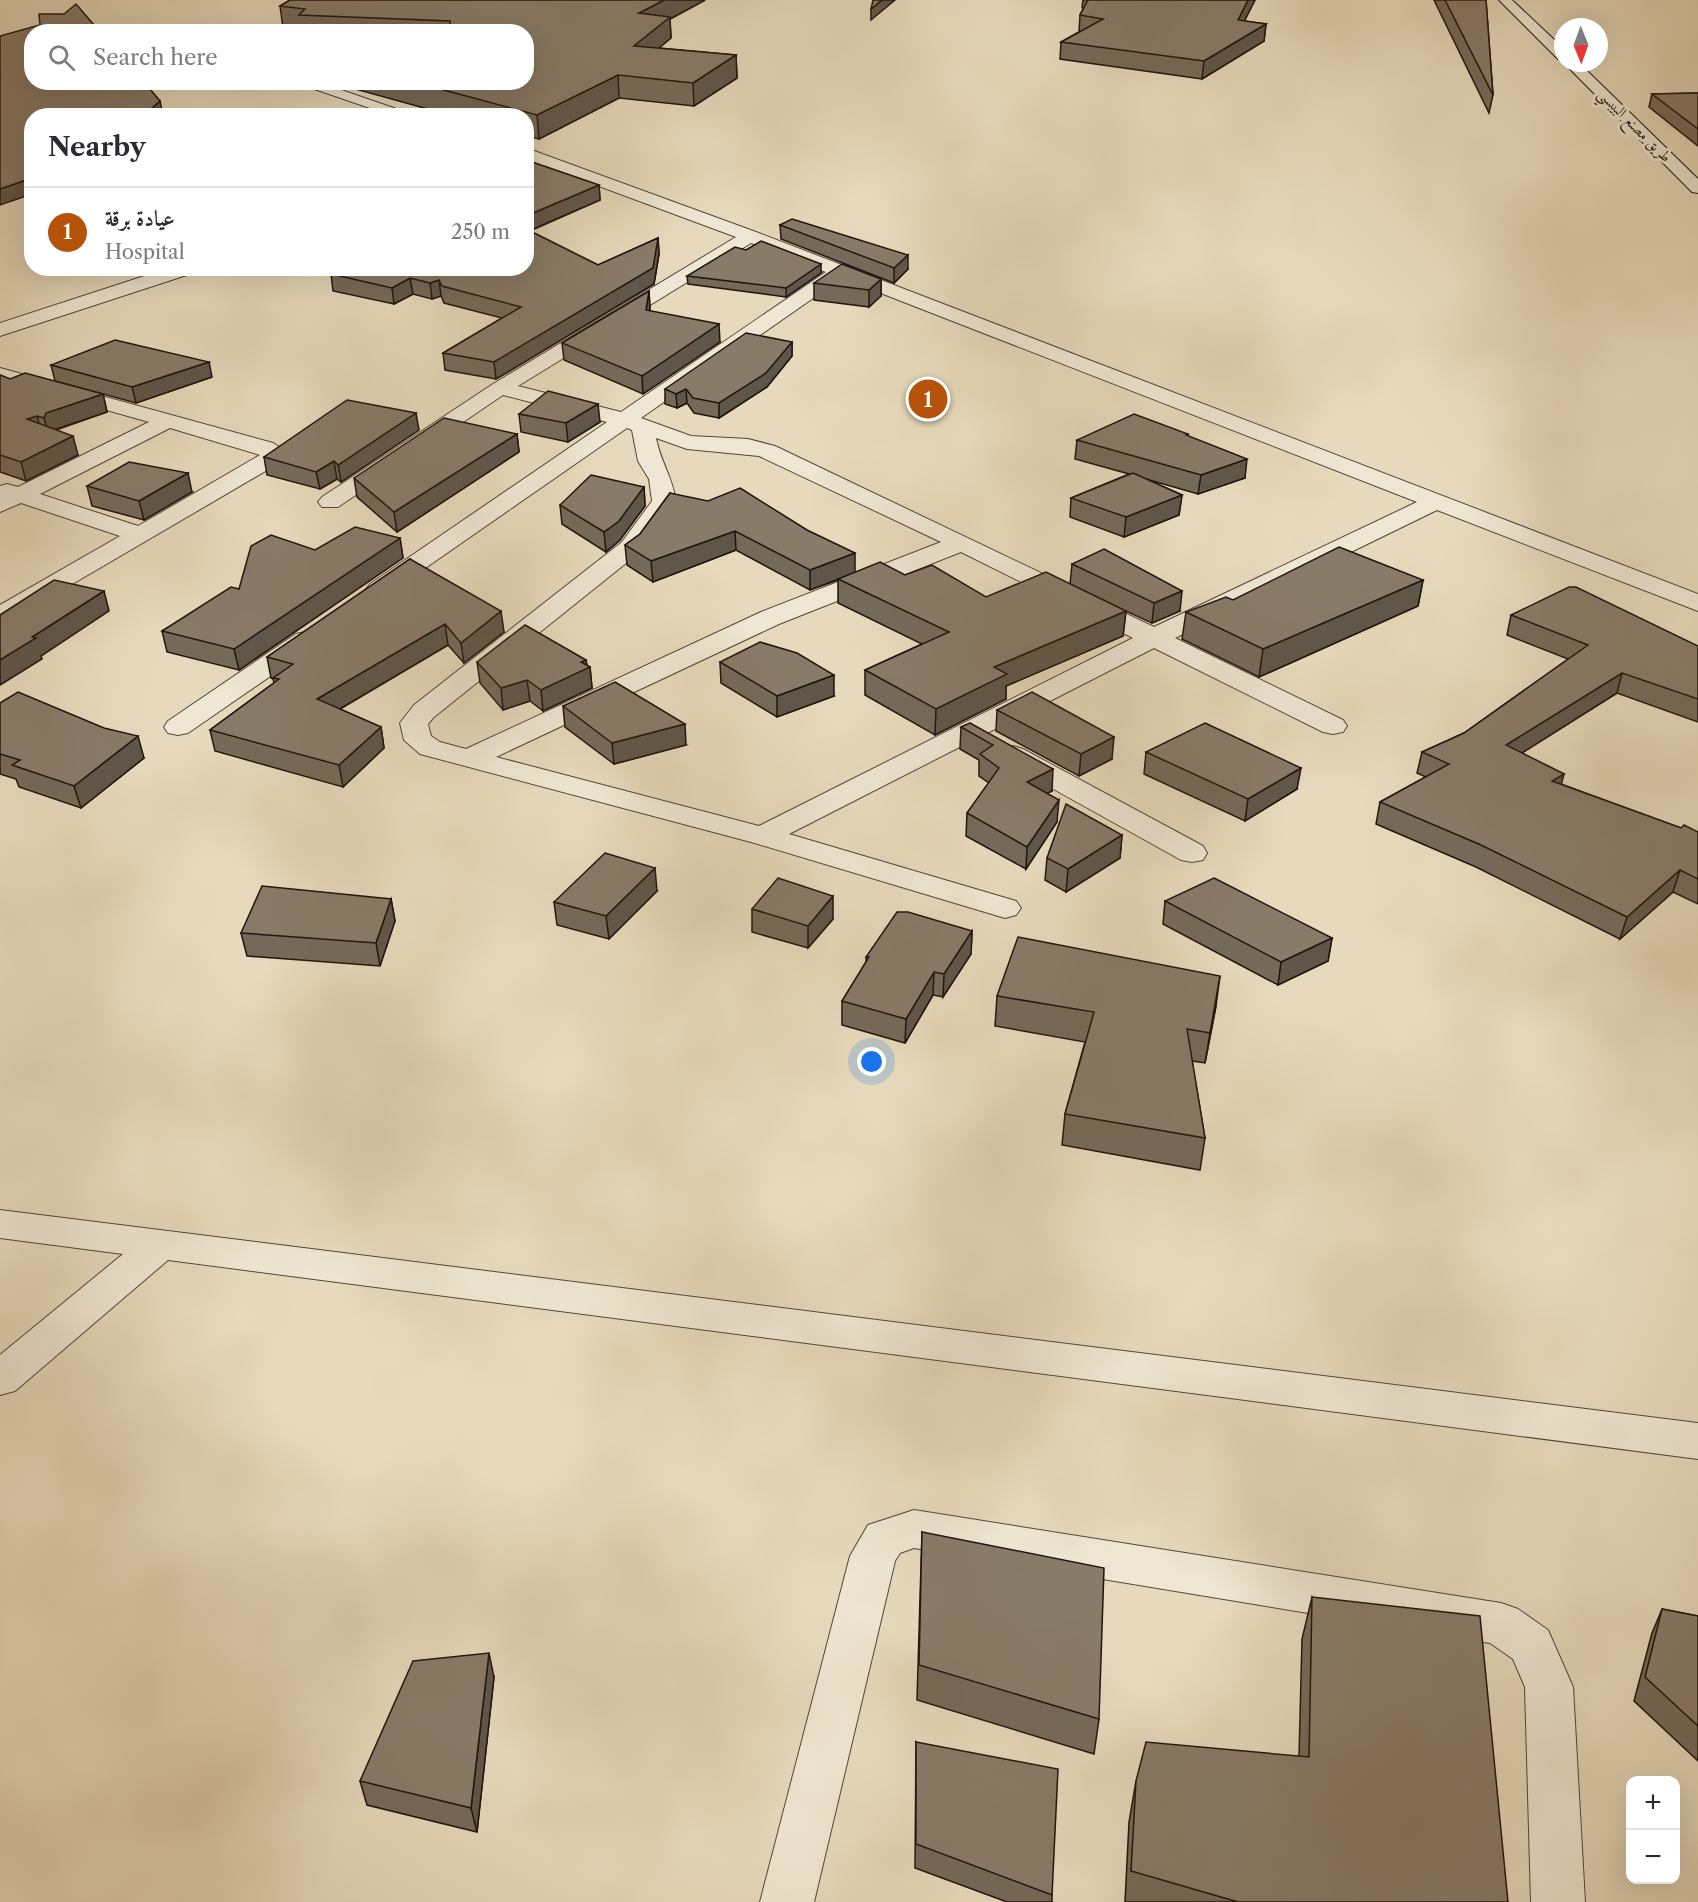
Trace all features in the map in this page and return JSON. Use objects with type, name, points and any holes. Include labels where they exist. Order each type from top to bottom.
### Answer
[{"type":"street","points":[[1505,0],[1554,47]]},
{"type":"street","name":"طريق مصنع البيبسي","points":[[1579,72],[1698,188]]},
{"type":"street","points":[[327,90],[384,108]]},
{"type":"street","points":[[534,157],[750,236],[1698,603]]},
{"type":"street","points":[[330,502],[500,388],[750,236]]},
{"type":"street","points":[[363,600],[634,423],[840,272]]},
{"type":"street","points":[[0,330],[165,276]]},
{"type":"street","points":[[0,374],[265,448],[273,453],[273,457],[142,536],[0,616]]},
{"type":"street","points":[[500,388],[634,423],[702,445],[760,448],[962,543],[1333,726]]},
{"type":"street","points":[[6,496],[166,422]]},
{"type":"street","points":[[634,423],[649,462],[661,479],[664,501],[631,547],[424,711],[414,723],[418,740],[430,748],[762,836],[1005,908]]},
{"type":"street","points":[[6,496],[142,536]]},
{"type":"street","points":[[762,836],[1155,637],[1434,502]]},
{"type":"street","points":[[471,758],[770,618],[962,543]]},
{"type":"street","points":[[178,727],[324,627]]},
{"type":"street","points":[[970,731],[1192,853]]},
{"type":"street","points":[[0,1224],[1698,1441]]},
{"type":"street","points":[[0,1379],[160,1245]]},
{"type":"street","points":[[787,1902],[873,1556],[884,1539],[914,1528],[1501,1624],[1532,1645],[1549,1687],[1558,1902]]},
{"type":"building","points":[[290,0],[664,0],[639,13],[670,17],[634,46],[736,55],[693,83],[618,75],[537,115],[534,114],[534,108],[511,108],[444,90],[534,90],[534,24],[450,24],[450,21],[299,15],[305,9],[280,6]]},
{"type":"building","points":[[873,0],[882,0],[871,9]]},
{"type":"building","points":[[1088,0],[1248,0],[1238,20],[1266,24],[1204,61],[1061,42],[1103,19],[1080,15]]},
{"type":"building","points":[[1445,0],[1486,0],[1493,95]]},
{"type":"building","points":[[76,4],[93,24],[40,24],[39,14],[64,14]]},
{"type":"building","points":[[24,29],[24,90],[151,90],[160,101],[152,108],[24,108],[24,181],[0,189],[0,36]]},
{"type":"building","points":[[1698,93],[1698,129],[1652,94]]},
{"type":"building","points":[[534,163],[599,185],[534,213]]},
{"type":"building","points":[[792,219],[908,255],[894,268],[780,225]]},
{"type":"building","points":[[534,233],[598,265],[658,238],[653,268],[494,362],[443,353],[521,307],[442,286],[439,280],[430,283],[410,278],[392,288],[340,276],[534,276]]},
{"type":"building","points":[[761,241],[821,264],[786,288],[687,276],[735,247],[746,250]]},
{"type":"building","points":[[842,264],[881,279],[869,290],[814,283]]},
{"type":"building","points":[[649,291],[646,310],[719,324],[642,376],[562,343]]},
{"type":"building","points":[[746,333],[792,342],[766,373],[719,403],[693,398],[686,389],[676,394],[665,389]]},
{"type":"building","points":[[115,340],[209,362],[132,387],[51,365]]},
{"type":"building","points":[[25,373],[103,394],[46,413],[44,418],[37,416],[27,419],[73,436],[21,462],[0,455],[0,375],[10,379]]},
{"type":"building","points":[[548,391],[598,404],[566,423],[519,414]]},
{"type":"building","points":[[347,400],[416,413],[338,465],[334,461],[316,472],[264,457]]},
{"type":"building","points":[[1134,414],[1247,459],[1201,475],[1077,440]]},
{"type":"building","points":[[444,418],[517,434],[394,512],[354,478]]},
{"type":"building","points":[[129,462],[188,473],[139,501],[87,486]]},
{"type":"building","points":[[1133,473],[1182,495],[1126,517],[1071,498]]},
{"type":"building","points":[[591,475],[644,487],[619,521],[604,532],[560,505]]},
{"type":"building","points":[[740,488],[807,530],[855,553],[810,570],[735,531],[651,561],[625,545],[640,534],[670,493],[708,501]]},
{"type":"building","points":[[355,527],[400,538],[234,649],[162,631],[231,587],[239,589],[251,546],[271,535],[315,550]]},
{"type":"building","points":[[1339,547],[1423,580],[1263,649],[1186,612],[1226,597],[1233,600]]},
{"type":"building","points":[[1104,549],[1182,591],[1154,603],[1072,564]]},
{"type":"building","points":[[410,559],[501,611],[461,643],[445,624],[317,699],[381,727],[339,765],[210,730],[279,679],[273,678],[293,664],[267,657]]},
{"type":"building","points":[[880,562],[905,575],[932,565],[986,597],[1046,572],[1126,611],[994,667],[1007,674],[936,709],[865,670],[949,632],[838,579]]},
{"type":"building","points":[[54,580],[104,591],[0,660],[0,615]]},
{"type":"building","points":[[1569,587],[1576,587],[1698,646],[1698,699],[1622,673],[1506,745],[1564,774],[1552,781],[1681,828],[1684,825],[1698,832],[1698,879],[1680,870],[1627,917],[1481,845],[1380,802],[1449,764],[1422,752],[1464,733],[1588,645],[1511,615]]},
{"type":"building","points":[[525,625],[586,660],[581,662],[590,667],[541,690],[527,680],[501,688],[477,662]]},
{"type":"building","points":[[760,642],[797,653],[834,675],[777,696],[720,662]]},
{"type":"building","points":[[615,682],[685,724],[612,743],[563,706]]},
{"type":"building","points":[[18,692],[104,728],[138,736],[74,786],[12,765],[20,760],[0,754],[0,703]]},
{"type":"building","points":[[1032,692],[1114,737],[1081,754],[997,710]]},
{"type":"building","points":[[970,723],[1053,769],[1027,782],[1059,800],[1027,847],[967,813],[999,768],[980,754],[993,745],[961,727]]},
{"type":"building","points":[[1205,723],[1301,768],[1248,799],[1146,752]]},
{"type":"building","points":[[1066,804],[1122,835],[1068,869],[1047,858]]},
{"type":"building","points":[[605,853],[655,868],[606,916],[554,902]]},
{"type":"building","points":[[778,878],[833,896],[808,926],[752,909]]},
{"type":"building","points":[[1214,878],[1332,938],[1281,962],[1165,901]]},
{"type":"building","points":[[262,886],[391,899],[376,943],[241,933]]},
{"type":"building","points":[[897,912],[908,912],[972,931],[944,974],[934,972],[906,1019],[842,1001],[869,957],[866,957]]},
{"type":"building","points":[[1018,937],[1220,976],[1210,1033],[1187,1029],[1205,1138],[1065,1114],[1094,1012],[997,996]]},
{"type":"building","points":[[922,1532],[1104,1568],[1099,1719],[919,1665]]},
{"type":"building","points":[[1312,1597],[1480,1616],[1508,1902],[1238,1902],[1131,1871],[1136,1781],[1146,1742],[1309,1757]]},
{"type":"building","points":[[1662,1609],[1698,1616],[1698,1726],[1645,1677]]},
{"type":"building","points":[[489,1653],[471,1808],[360,1781],[413,1661]]},
{"type":"building","points":[[916,1742],[1058,1769],[1052,1895],[916,1844]]},
{"type":"place","name":"عيادة برقة","points":[[928,399]]}]
